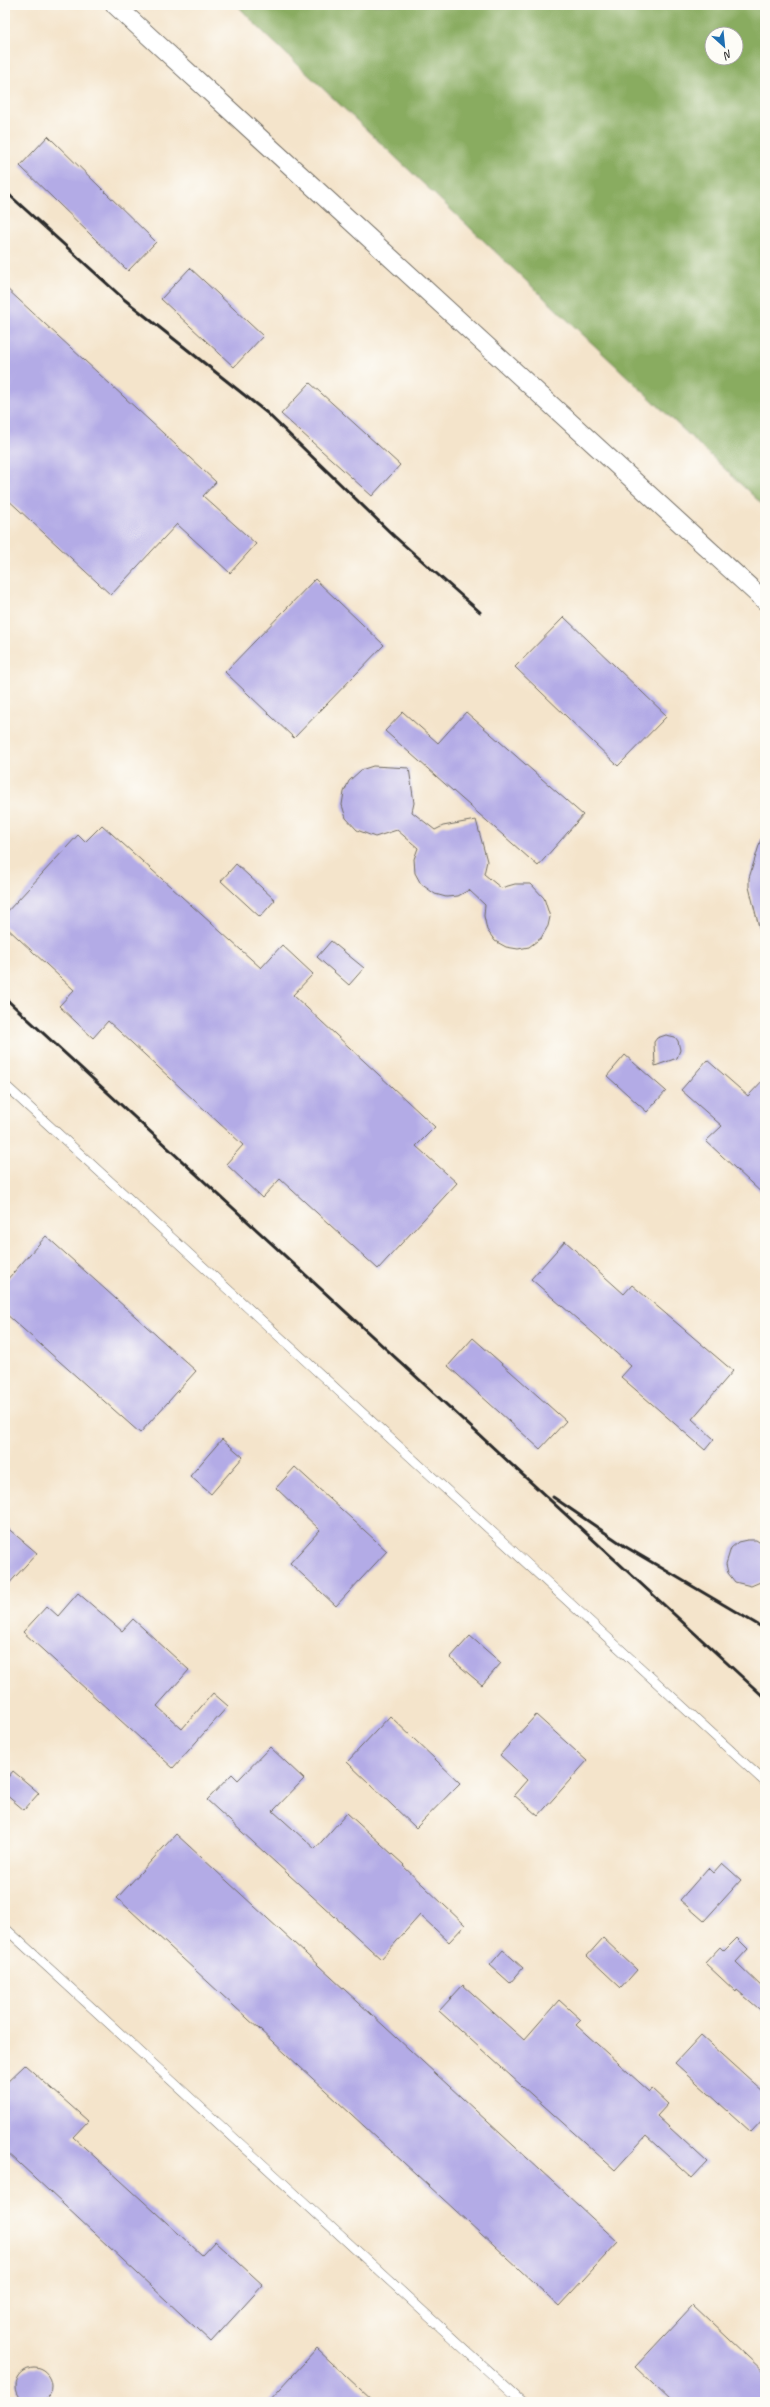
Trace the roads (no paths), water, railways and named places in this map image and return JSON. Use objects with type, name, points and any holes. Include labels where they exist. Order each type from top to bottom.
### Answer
[{"type":"street","points":[[115,5],[765,601]]},
{"type":"lane","points":[[5,1085],[765,1782]]},
{"type":"lane","points":[[5,1928],[522,2402]]},
{"type":"railway","points":[[5,191],[125,300],[267,413],[394,536],[480,612]]},
{"type":"railway","points":[[5,998],[765,1698]]},
{"type":"railway","points":[[553,1497],[626,1547],[765,1629]]}]
